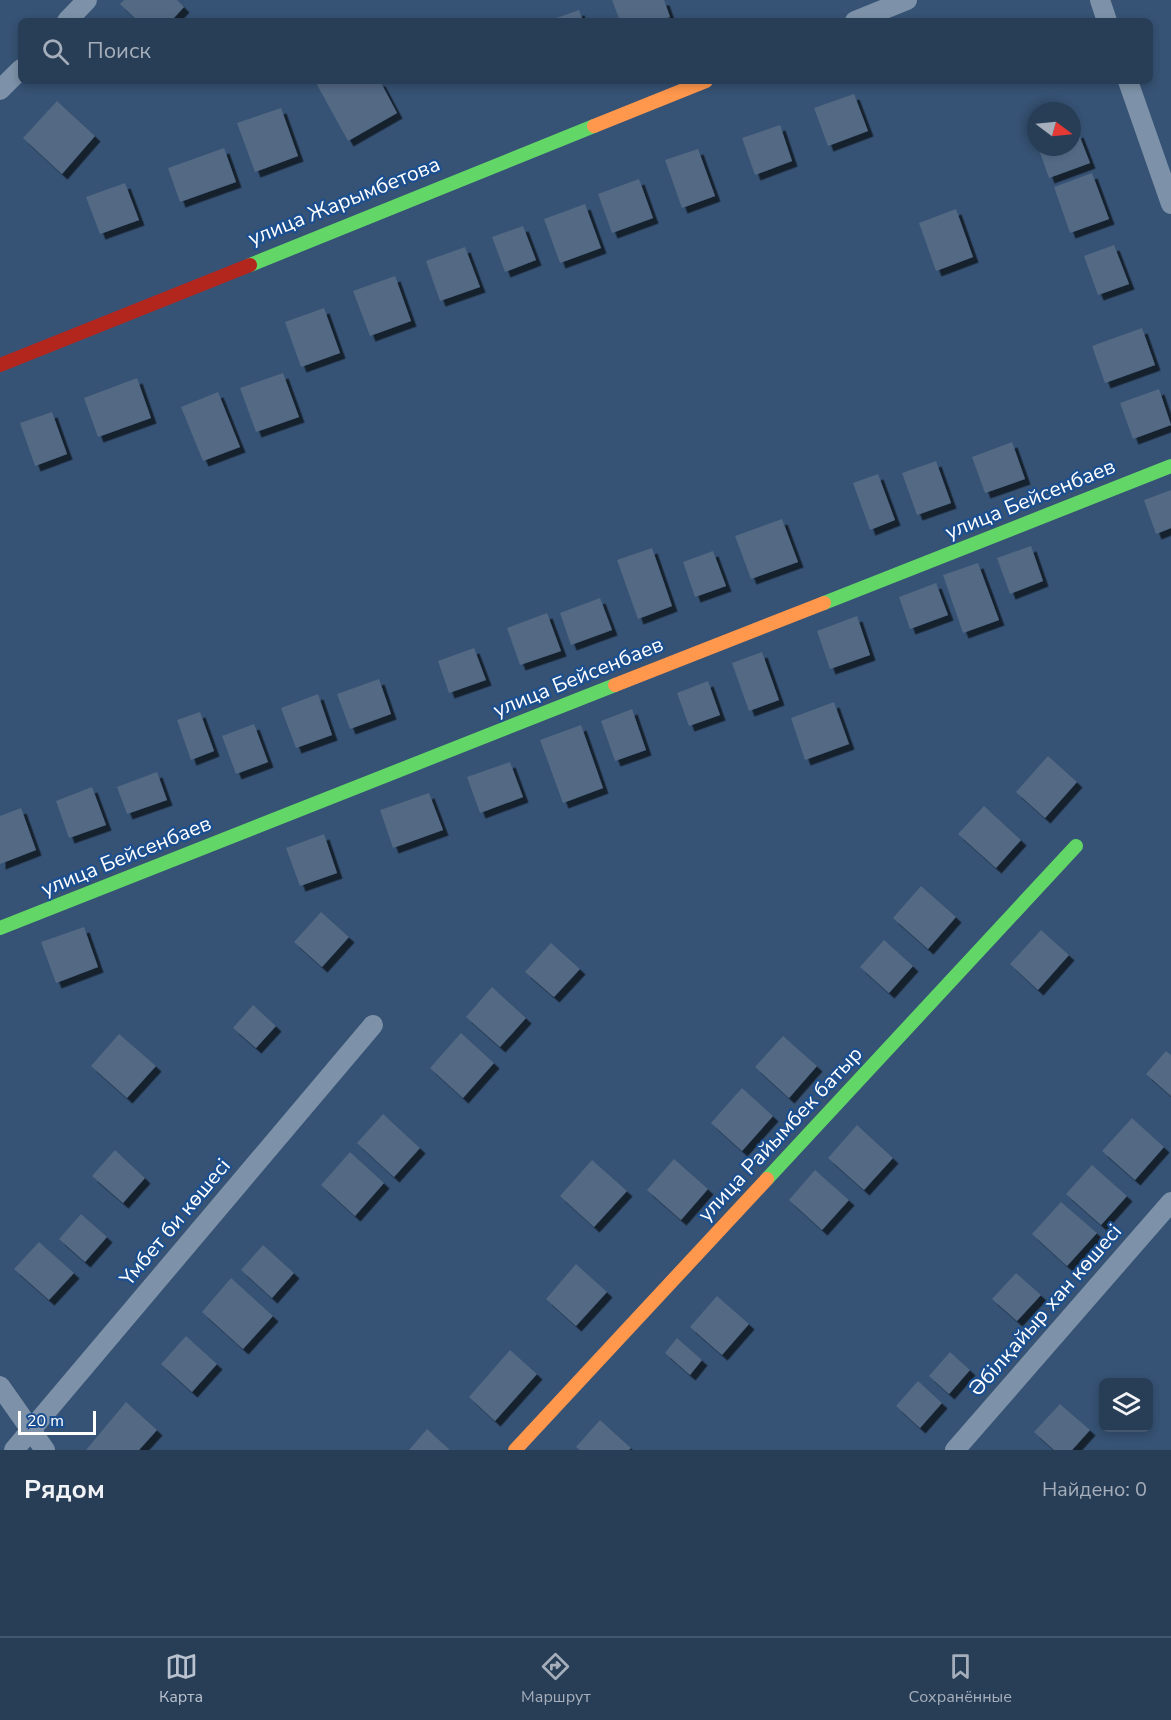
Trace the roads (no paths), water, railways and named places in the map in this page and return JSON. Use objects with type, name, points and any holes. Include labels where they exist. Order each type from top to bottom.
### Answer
[{"type":"street","points":[[70,18],[87,0]]},
{"type":"street","points":[[862,18],[907,0]]},
{"type":"street","points":[[1100,0],[1106,18]]},
{"type":"street","points":[[0,90],[18,72]]},
{"type":"street","name":"улица Жарымбетова","points":[[0,365],[699,84]]},
{"type":"street","points":[[1129,84],[1171,204]]},
{"type":"street","name":"улица Бейсенбаев","points":[[0,928],[1171,466]]},
{"type":"street","name":"улица Райымбек батыр","points":[[516,1450],[1076,846]]},
{"type":"street","name":"Үмбет би көшесі","points":[[14,1450],[373,1025]]},
{"type":"street","name":"Әбілқайыр хан көшесі","points":[[955,1450],[1171,1202]]},
{"type":"street","points":[[0,1386],[45,1450]]}]
